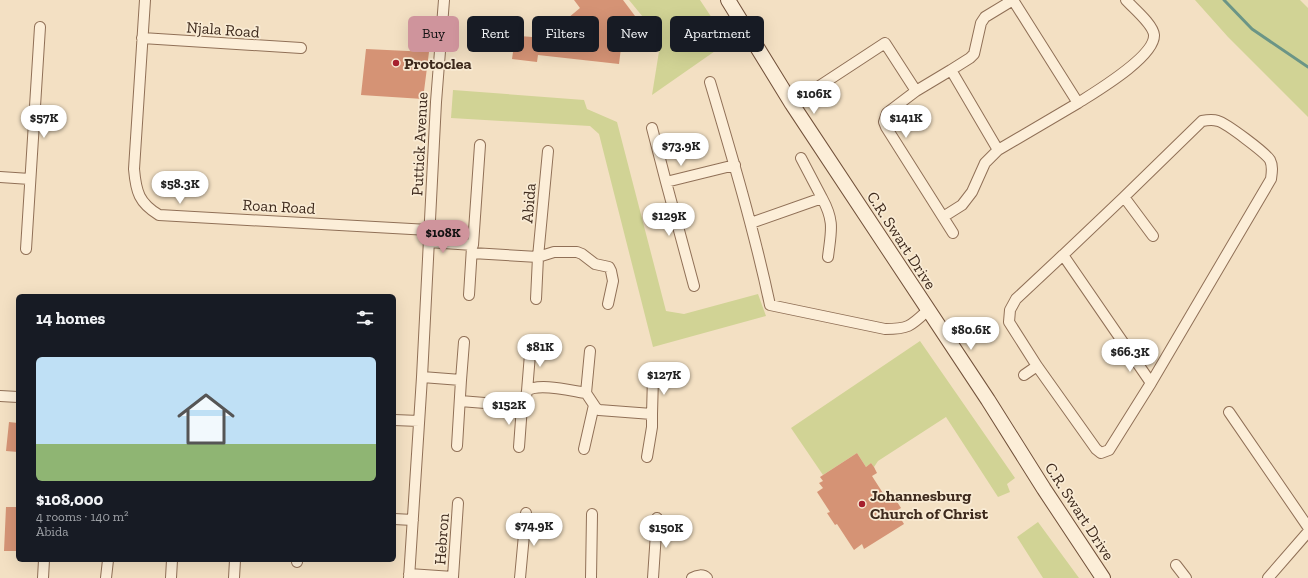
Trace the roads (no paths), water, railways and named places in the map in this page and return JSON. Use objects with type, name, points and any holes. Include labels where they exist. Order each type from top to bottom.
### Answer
[{"type":"street","name":"Roan Road","points":[[145,0],[134,170],[137,193],[150,209],[159,215],[429,230]]},
{"type":"street","name":"Puttick Avenue","points":[[409,576],[422,378],[436,110],[444,0]]},
{"type":"street","name":"C.R. Swart Drive","points":[[728,0],[792,104],[988,400],[1044,489],[1103,578]]},
{"type":"street","points":[[953,233],[886,127],[884,122],[887,113],[916,91],[970,58],[974,54],[981,23],[985,17],[1013,0],[1078,103]]},
{"type":"street","points":[[943,217],[962,205],[972,192],[985,164],[998,150],[1078,103],[1120,76],[1150,49],[1154,35],[1151,27],[1126,0]]},
{"type":"street","points":[[26,249],[40,27]]},
{"type":"street","name":"Njala Road","points":[[142,38],[301,48]]},
{"type":"street","points":[[792,104],[885,43],[916,91]]},
{"type":"street","points":[[951,70],[998,150]]},
{"type":"street","points":[[710,82],[751,223],[770,305],[885,329],[912,325],[928,310]]},
{"type":"street","points":[[1217,120],[1225,124],[1265,154],[1271,162],[1271,179],[1109,450],[1101,453],[1037,366],[1009,322],[1010,310],[1016,298],[1063,255],[1202,121],[1217,120]]},
{"type":"street","points":[[652,128],[694,286]]},
{"type":"street","points":[[469,295],[480,145]]},
{"type":"street","name":"Abida","points":[[536,299],[538,257],[548,150]]},
{"type":"street","points":[[801,158],[828,209],[832,225],[828,257]]},
{"type":"street","points":[[666,182],[735,165]]},
{"type":"street","points":[[0,177],[30,179]]},
{"type":"street","points":[[1124,197],[1153,236]]},
{"type":"street","points":[[751,223],[822,198]]},
{"type":"street","points":[[429,242],[538,257],[554,252],[577,252],[595,264],[609,267],[613,275],[613,281],[608,304]]},
{"type":"street","points":[[1063,255],[1150,383]]},
{"type":"street","points":[[457,446],[464,342]]},
{"type":"street","points":[[519,447],[522,406],[525,402],[527,391],[531,342]]},
{"type":"street","points":[[586,393],[590,351]]},
{"type":"street","points":[[1024,375],[1037,366]]},
{"type":"street","points":[[647,457],[652,427],[653,377]]},
{"type":"street","points":[[422,378],[461,380]]},
{"type":"street","points":[[527,391],[531,388],[542,387],[586,393],[599,410],[652,414]]},
{"type":"street","points":[[0,396],[16,397]]},
{"type":"street","points":[[460,401],[522,406]]},
{"type":"street","points":[[584,449],[594,405]]},
{"type":"street","points":[[1229,412],[1308,527]]},
{"type":"street","points":[[396,420],[419,421]]},
{"type":"street","name":"Hebron","points":[[409,576],[453,577],[458,504]]},
{"type":"street","points":[[520,578],[526,514]]},
{"type":"street","points":[[591,578],[592,514]]},
{"type":"street","points":[[654,578],[657,518]]},
{"type":"street","points":[[396,519],[412,520]]},
{"type":"street","points":[[1268,578],[1308,532]]},
{"type":"street","points":[[43,578],[44,562]]},
{"type":"street","points":[[106,578],[108,562]]},
{"type":"street","points":[[171,578],[172,562]]},
{"type":"street","points":[[234,578],[235,562]]},
{"type":"street","points":[[1176,565],[1186,578]]},
{"type":"street","points":[[692,578],[700,575],[707,578]]},
{"type":"waterway","points":[[1224,0],[1252,29],[1308,67]]},
{"type":"place","name":"Protoclea","points":[[396,63]]},
{"type":"place","name":"Johannesburg Church of Christ","points":[[862,504]]}]
